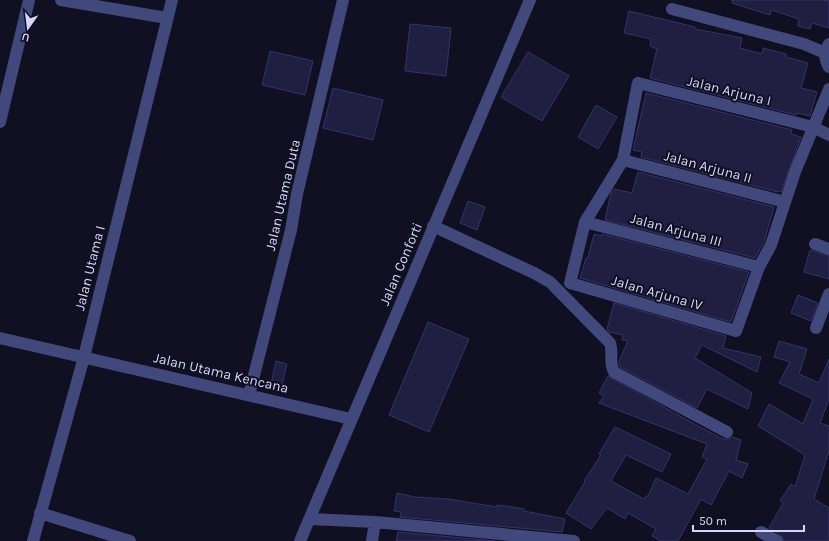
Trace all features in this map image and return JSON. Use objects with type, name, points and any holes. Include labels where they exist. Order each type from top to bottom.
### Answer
[{"type":"street","points":[[0,122],[29,0]]},
{"type":"street","points":[[61,0],[167,18]]},
{"type":"street","name":"Jalan Utama I","points":[[33,541],[172,0]]},
{"type":"street","name":"Jalan Utama Duta","points":[[249,395],[291,230],[297,194],[343,0]]},
{"type":"street","name":"Jalan Conforti","points":[[300,541],[530,0]]},
{"type":"street","points":[[672,9],[804,44],[827,47],[826,63],[829,67]]},
{"type":"street","name":"Jalan Arjuna I","points":[[624,160],[638,83],[813,127],[829,135]]},
{"type":"street","points":[[759,267],[771,245],[785,202],[801,173],[813,127],[829,89]]},
{"type":"street","points":[[586,222],[624,160]]},
{"type":"street","name":"Jalan Arjuna II","points":[[624,160],[785,202]]},
{"type":"street","name":"Jalan Arjuna III","points":[[586,222],[759,267]]},
{"type":"street","name":"Jalan Arjuna IV","points":[[586,222],[570,283],[736,331],[759,267]]},
{"type":"street","points":[[433,226],[534,273],[550,282],[610,343],[612,348],[610,362],[614,372],[727,432]]},
{"type":"street","points":[[815,244],[829,249]]},
{"type":"street","points":[[816,328],[829,294]]},
{"type":"street","name":"Jalan Utama Kencana","points":[[0,338],[351,419]]},
{"type":"street","points":[[40,513],[130,541]]},
{"type":"street","points":[[310,519],[375,522],[574,541]]},
{"type":"street","points":[[372,541],[375,522]]},
{"type":"street","points":[[761,532],[777,541]]},
{"type":"building","points":[[732,0],[829,1],[829,28],[812,23],[810,29],[798,26],[799,19],[771,10],[770,15],[732,3]]},
{"type":"building","points":[[629,11],[695,27],[695,29],[742,38],[740,48],[762,54],[763,48],[786,54],[786,57],[808,63],[801,88],[817,92],[810,116],[797,113],[796,115],[650,78],[657,49],[650,46],[651,39],[624,33]]},
{"type":"building","points":[[410,24],[451,28],[446,76],[405,71]]},
{"type":"building","points":[[270,51],[313,61],[305,95],[262,85]]},
{"type":"building","points":[[528,52],[569,76],[542,121],[501,97]]},
{"type":"building","points":[[333,88],[383,100],[373,140],[323,128]]},
{"type":"building","points":[[646,93],[792,130],[791,134],[801,137],[781,192],[641,157],[642,152],[633,150]]},
{"type":"building","points":[[596,105],[617,117],[598,149],[578,137]]},
{"type":"building","points":[[638,172],[774,207],[764,242],[755,258],[605,220],[611,193],[614,189],[632,193]]},
{"type":"building","points":[[468,201],[485,207],[477,230],[460,223]]},
{"type":"building","points":[[594,234],[602,236],[602,234],[749,272],[731,322],[580,278],[586,258],[588,258]]},
{"type":"building","points":[[810,250],[829,256],[829,279],[804,272]]},
{"type":"building","points":[[798,295],[818,303],[811,321],[791,313]]},
{"type":"building","points":[[614,303],[726,336],[723,348],[761,357],[757,372],[702,345],[695,358],[752,393],[748,409],[707,389],[697,408],[620,367],[619,361],[628,341],[622,340],[623,335],[609,332],[607,329]]},
{"type":"building","points":[[428,322],[469,339],[429,432],[389,415]]},
{"type":"building","points":[[779,341],[807,349],[799,374],[819,383],[829,359],[829,399],[820,423],[829,426],[829,451],[814,499],[829,508],[829,541],[784,541],[781,535],[769,528],[783,503],[780,501],[791,484],[795,487],[805,455],[758,426],[769,404],[803,424],[813,399],[779,383],[790,362],[774,357]]},
{"type":"building","points":[[276,361],[287,364],[282,386],[271,384]]},
{"type":"building","points":[[608,376],[723,439],[732,437],[741,440],[736,460],[748,464],[742,478],[729,471],[711,505],[701,499],[678,541],[661,541],[652,536],[656,529],[628,513],[625,519],[607,508],[591,529],[566,513],[601,455],[599,454],[615,427],[671,454],[662,472],[626,455],[611,481],[644,499],[648,496],[656,478],[688,494],[707,459],[702,457],[707,444],[599,403],[604,396],[599,393]]},
{"type":"building","points":[[397,493],[415,497],[448,499],[497,507],[497,505],[512,507],[524,509],[524,511],[565,519],[562,532],[400,517],[401,512],[394,511]]},
{"type":"building","points":[[398,532],[495,541],[396,541]]}]
